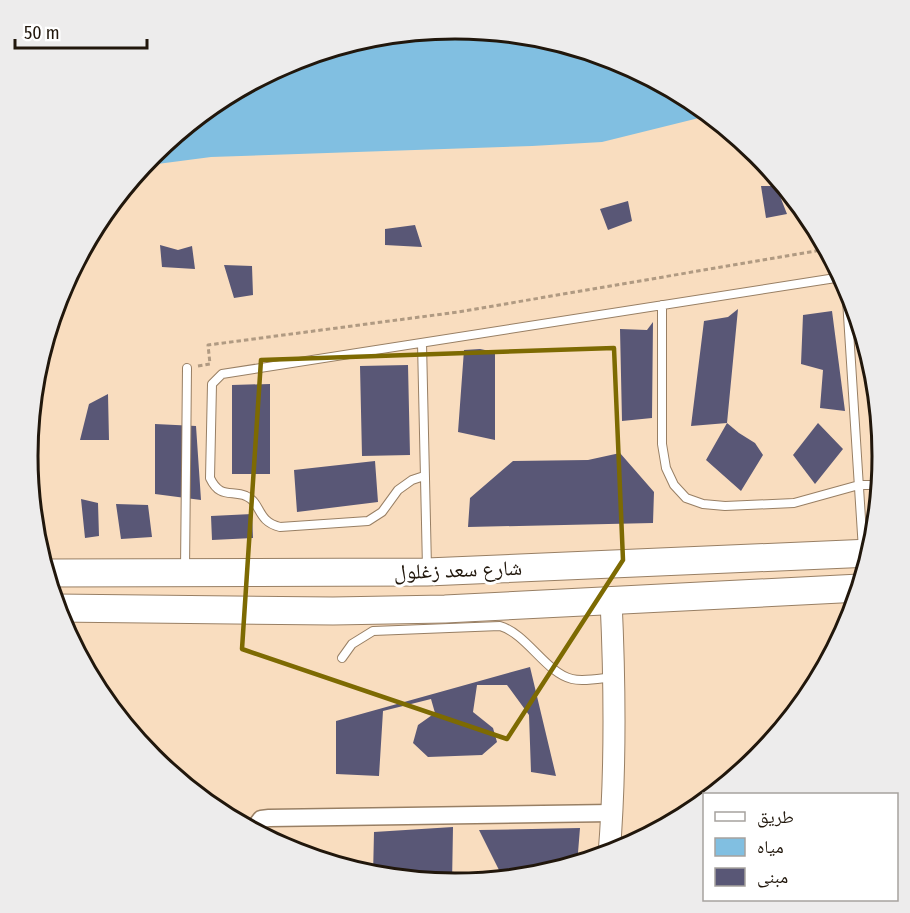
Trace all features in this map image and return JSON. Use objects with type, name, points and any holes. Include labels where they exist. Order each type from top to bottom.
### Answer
[{"type":"main road","name":"شارع سعد زغلول","points":[[54,573],[427,572],[860,554]]},
{"type":"main road","name":"شارع سعد زغلول","points":[[66,608],[395,610],[851,588]]},
{"type":"street","points":[[610,844],[615,677],[611,600]]},
{"type":"street","points":[[257,824],[261,819],[268,818],[612,813]]},
{"type":"lane","points":[[424,476],[404,485],[382,512],[368,521],[280,527],[266,521],[249,498],[229,494],[213,484],[209,472],[211,388],[217,376],[233,372],[832,279]]},
{"type":"lane","points":[[662,305],[662,444],[666,468],[674,485],[686,498],[703,504],[724,506],[794,503],[835,490],[872,485]]},
{"type":"lane","points":[[848,317],[859,485],[865,534]]},
{"type":"lane","points":[[422,343],[427,572]]},
{"type":"lane","points":[[185,573],[187,368]]},
{"type":"lane","points":[[342,658],[352,644],[373,631],[500,626],[512,631],[555,669],[572,679],[615,677]]},
{"type":"path","points":[[210,364],[208,345],[458,312],[818,250]]},
{"type":"highlighted area","points":[[614,348],[623,560],[507,739],[242,649],[261,360]]},
{"type":"water","points":[[428,40],[482,40],[563,53],[640,82],[699,118],[602,142],[211,157],[157,164],[201,125],[223,109],[270,82],[347,53]]},
{"type":"building","points":[[761,186],[773,186],[779,193],[787,214],[766,218]]},
{"type":"building","points":[[628,201],[632,221],[608,230],[600,209]]},
{"type":"building","points":[[415,225],[422,247],[385,245],[385,229]]},
{"type":"building","points":[[160,245],[178,250],[192,246],[195,269],[162,267]]},
{"type":"building","points":[[224,265],[252,266],[253,295],[234,298]]},
{"type":"building","points":[[738,309],[727,423],[691,426],[704,321],[728,317]]},
{"type":"building","points":[[832,311],[845,411],[820,408],[823,370],[801,364],[803,315]]},
{"type":"building","points":[[653,322],[652,418],[622,421],[620,329],[647,330]]},
{"type":"building","points":[[480,349],[495,352],[495,440],[458,432],[464,350]]},
{"type":"building","points":[[408,365],[410,455],[362,456],[360,366]]},
{"type":"building","points":[[270,384],[270,474],[232,474],[232,385]]},
{"type":"building","points":[[108,394],[109,440],[80,440],[89,404]]},
{"type":"building","points":[[727,423],[755,443],[763,455],[741,491],[706,460]]},
{"type":"building","points":[[818,423],[843,449],[815,484],[793,455]]},
{"type":"building","points":[[155,424],[196,426],[201,500],[155,494]]},
{"type":"building","points":[[620,453],[654,492],[653,523],[468,527],[470,498],[513,461],[588,460]]},
{"type":"building","points":[[375,461],[378,502],[297,512],[294,470]]},
{"type":"building","points":[[81,499],[98,503],[99,536],[85,538]]},
{"type":"building","points":[[116,504],[148,505],[152,537],[121,539]]},
{"type":"building","points":[[252,514],[253,538],[212,540],[211,516]]},
{"type":"building","points":[[530,667],[556,776],[531,772],[529,715],[507,685],[477,685],[473,712],[493,728],[497,742],[482,755],[428,757],[413,743],[418,725],[435,713],[431,699],[383,711],[379,776],[336,774],[336,721]]},
{"type":"building","points":[[453,827],[452,874],[373,866],[374,832]]},
{"type":"building","points":[[580,828],[578,855],[536,866],[500,871],[479,830]]}]
